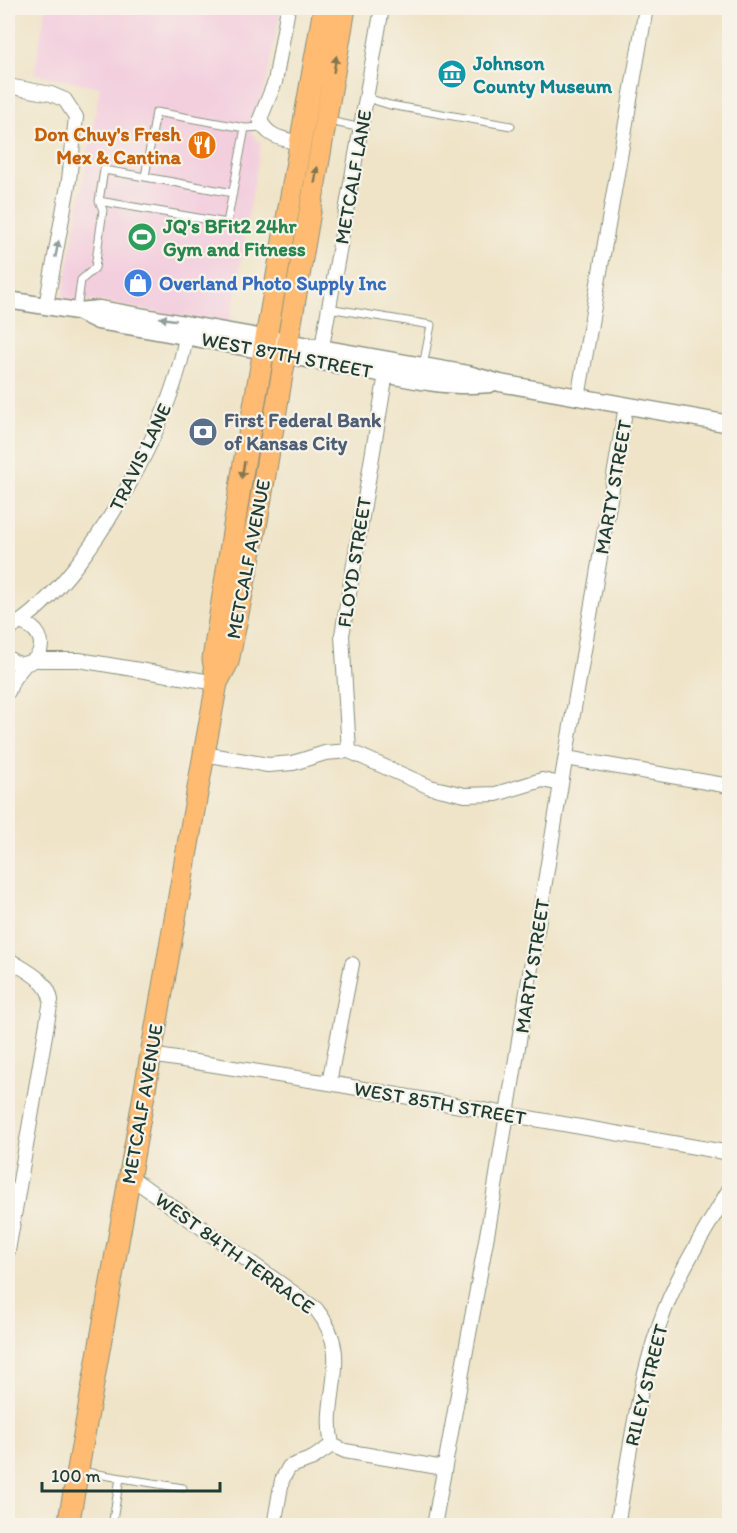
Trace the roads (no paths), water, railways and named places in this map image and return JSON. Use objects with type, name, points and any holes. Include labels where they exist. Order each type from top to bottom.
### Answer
[{"type":"main road","name":"METCALF AVENUE","points":[[217,683],[213,659],[243,469],[324,8]]},
{"type":"main road","name":"METCALF AVENUE","points":[[68,1526],[217,683],[228,662],[257,521],[345,8]]},
{"type":"street","points":[[288,8],[275,82],[260,119],[262,127],[279,139],[300,143]]},
{"type":"street","name":"METCALF LANE","points":[[322,347],[382,8]]},
{"type":"street","points":[[578,398],[646,8]]},
{"type":"street","points":[[8,86],[32,90],[64,100],[76,117],[69,180],[46,306]]},
{"type":"street","name":"WEST 87TH STREET","points":[[8,300],[77,311],[99,309],[287,348],[386,374],[467,387],[500,383]]},
{"type":"street","name":"WEST 87TH STREET","points":[[77,311],[98,321],[186,335],[266,344]]},
{"type":"street","name":"TRAVIS LANE","points":[[13,623],[50,597],[110,518],[131,482],[178,378],[186,335]]},
{"type":"street","name":"WEST 87TH STREET","points":[[287,348],[322,347],[468,374],[500,383],[578,398],[729,424]]},
{"type":"street","name":"FLOYD STREET","points":[[349,751],[342,634],[386,374]]},
{"type":"street","name":"MARTY STREET","points":[[434,1526],[507,1115],[626,406]]},
{"type":"street","name":"TRAVIS LANE","points":[[8,692],[13,679],[40,650],[41,624],[50,597]]},
{"type":"street","points":[[13,623],[32,627],[53,650],[79,660],[217,683]]},
{"type":"street","points":[[8,658],[17,664],[79,660]]},
{"type":"street","points":[[204,754],[268,765],[293,763],[325,753],[349,751],[430,787],[465,795],[496,794],[542,780],[561,784]]},
{"type":"street","points":[[566,758],[729,786]]},
{"type":"street","points":[[8,959],[42,982],[49,989],[51,1000],[8,1251]]},
{"type":"street","points":[[329,1083],[352,964]]},
{"type":"street","name":"WEST 85TH STREET","points":[[151,1055],[329,1083],[729,1153]]},
{"type":"street","name":"WEST 84TH TERRACE","points":[[129,1176],[316,1309],[326,1322],[335,1348],[329,1431],[332,1445]]},
{"type":"street","name":"RILEY STREET","points":[[617,1526],[642,1386],[660,1322],[675,1286],[729,1188]]},
{"type":"street","points":[[274,1526],[282,1480],[289,1467],[313,1458],[332,1445],[345,1451],[444,1468]]},
{"type":"lane","points":[[367,98],[390,105],[511,126]]},
{"type":"lane","points":[[146,177],[156,112],[245,128],[262,127]]},
{"type":"lane","points":[[325,120],[362,128]]},
{"type":"lane","points":[[99,201],[227,224],[245,128]]},
{"type":"lane","points":[[77,311],[81,280],[94,268],[103,210],[99,201],[104,170],[233,193]]},
{"type":"lane","points":[[328,308],[431,325],[423,366]]},
{"type":"lane","points":[[77,1471],[183,1488]]},
{"type":"lane","points":[[112,1526],[120,1478]]},
{"type":"place","name":"Johnson County Museum","points":[[452,74]]},
{"type":"place","name":"Don Chuy's Fresh Mex & Cantina","points":[[202,145]]},
{"type":"place","name":"JQ's BFit2 24hr Gym and Fitness","points":[[142,237]]},
{"type":"place","name":"Overland Photo Supply Inc","points":[[138,283]]},
{"type":"place","name":"First Federal Bank of Kansas City","points":[[203,432]]}]
